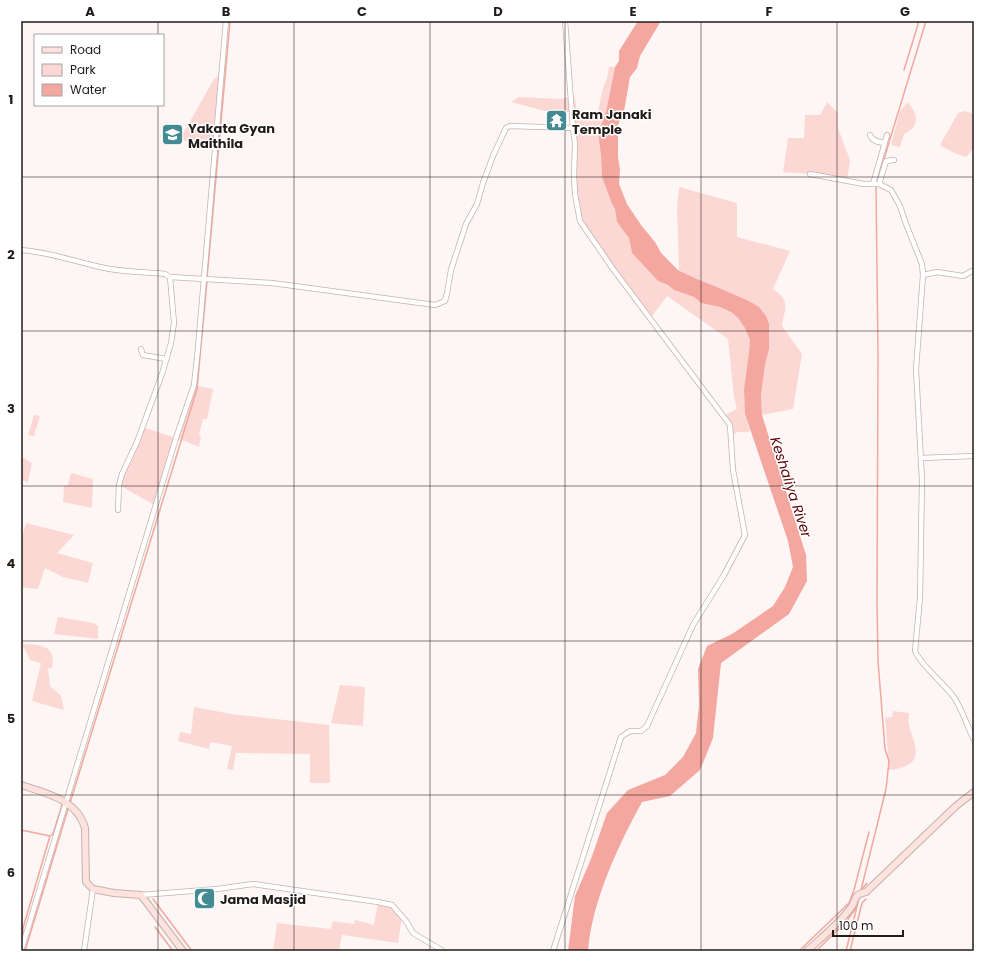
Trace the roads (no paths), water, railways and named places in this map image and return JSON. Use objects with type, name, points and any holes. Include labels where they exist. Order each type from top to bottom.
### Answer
[{"type":"street","points":[[21,951],[176,438],[194,385],[226,21]]},
{"type":"street","points":[[553,951],[621,737],[630,731],[641,731],[647,726],[693,625],[724,575],[745,535],[733,470],[730,425],[613,269],[580,221],[575,194],[575,144],[565,21]]},
{"type":"street","points":[[21,250],[57,255],[101,268],[165,274],[170,277],[272,283],[435,305],[441,304],[447,293],[451,270],[466,224],[477,204],[483,182],[506,128],[510,126],[573,128]]},
{"type":"street","points":[[870,135],[871,139],[885,143]]},
{"type":"street","points":[[873,184],[888,135]]},
{"type":"street","points":[[879,184],[886,161],[894,160]]},
{"type":"street","points":[[810,174],[864,184],[879,184],[892,190],[900,206],[922,264],[923,275],[916,369],[922,480],[920,598],[915,651],[918,658],[954,697],[974,740]]},
{"type":"street","points":[[923,275],[937,272],[963,276],[974,270]]},
{"type":"street","points":[[118,510],[119,485],[122,474],[136,442],[166,359],[173,335],[174,323],[170,277]]},
{"type":"street","points":[[141,349],[143,355],[166,359]]},
{"type":"street","points":[[921,458],[974,456]]},
{"type":"street","points":[[21,785],[48,792],[58,797],[78,813],[83,822],[86,841],[86,882],[93,889],[114,893],[141,895],[217,889],[253,884],[378,902],[392,905],[406,920],[413,933],[443,951]]},
{"type":"street","points":[[807,951],[845,914],[853,905],[854,898],[859,893],[866,892],[956,806],[974,792]]},
{"type":"street","points":[[84,951],[93,889]]},
{"type":"street","points":[[141,895],[183,951]]},
{"type":"water","points":[[638,21],[661,21],[640,56],[637,68],[630,77],[624,111],[618,125],[618,157],[620,170],[619,184],[627,204],[641,225],[655,242],[661,253],[678,270],[747,300],[759,307],[766,316],[769,324],[769,349],[761,395],[762,415],[806,555],[807,581],[789,614],[721,663],[713,738],[700,770],[670,796],[642,802],[615,855],[601,893],[590,932],[588,951],[568,951],[575,896],[591,859],[607,813],[628,790],[665,775],[683,757],[696,733],[699,705],[698,669],[707,646],[732,634],[773,606],[785,587],[793,567],[788,541],[745,414],[744,389],[750,340],[745,328],[738,318],[731,312],[720,307],[701,303],[694,297],[674,290],[668,285],[658,281],[632,253],[629,238],[617,222],[615,209],[602,177],[598,133],[595,130],[600,128],[606,112],[615,67],[619,61],[619,51]]},
{"type":"waterway","points":[[207,278],[230,21]]},
{"type":"waterway","points":[[904,70],[919,21]]},
{"type":"waterway","points":[[877,182],[926,21]]},
{"type":"waterway","points":[[861,890],[886,789],[889,761],[885,749],[878,661],[878,355],[876,185]]},
{"type":"waterway","points":[[70,803],[197,389],[207,281]]},
{"type":"waterway","points":[[21,943],[23,928],[50,836],[53,834],[62,805]]},
{"type":"waterway","points":[[25,951],[68,809]]},
{"type":"waterway","points":[[21,830],[50,836]]},
{"type":"waterway","points":[[799,951],[849,903],[854,890],[869,832]]},
{"type":"waterway","points":[[862,889],[867,883]]},
{"type":"waterway","points":[[846,951],[859,898]]},
{"type":"waterway","points":[[153,899],[192,951]]},
{"type":"waterway","points":[[850,951],[862,903],[866,899]]},
{"type":"waterway","points":[[816,951],[846,922],[856,908]]},
{"type":"waterway","points":[[155,927],[173,951]]},
{"type":"place","name":"Ram Janaki Temple","points":[[557,121]]},
{"type":"place","name":"Yakata Gyan Maithila","points":[[172,135]]},
{"type":"place","name":"Jama Masjid","points":[[205,899]]},
{"type":"water label","name":"Keshaliya River","points":[[791,487]]}]
